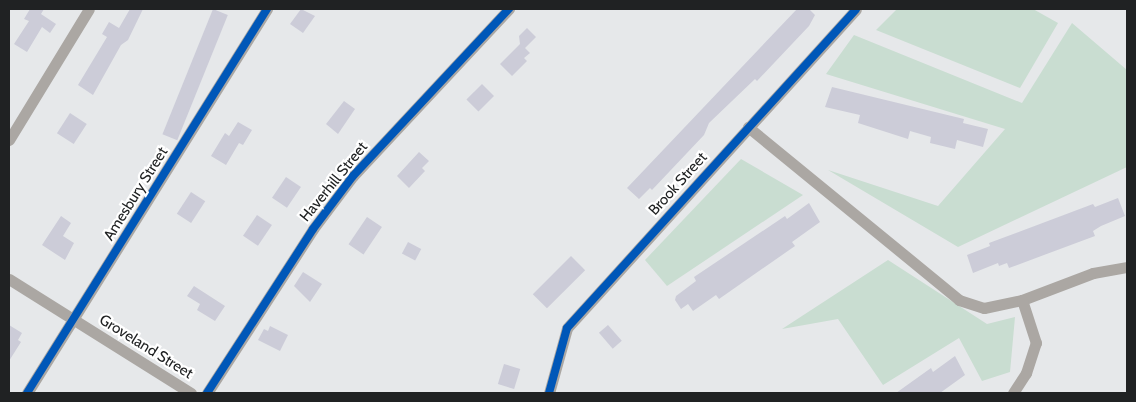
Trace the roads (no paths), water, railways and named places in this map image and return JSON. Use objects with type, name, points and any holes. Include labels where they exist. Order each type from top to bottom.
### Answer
[{"type":"street","points":[[9,140],[89,9]]},
{"type":"street","name":"Amesbury Street","points":[[27,393],[267,9]]},
{"type":"street","name":"Haverhill Street","points":[[207,393],[313,229],[353,176],[509,9]]},
{"type":"street","name":"Brook Street","points":[[549,393],[567,328],[856,9]]},
{"type":"street","points":[[748,127],[959,300],[984,308],[1022,300],[1093,272],[1126,264]]},
{"type":"street","name":"Groveland Street","points":[[9,279],[191,393]]},
{"type":"street","points":[[1013,393],[1026,373],[1036,343],[1022,300]]}]
